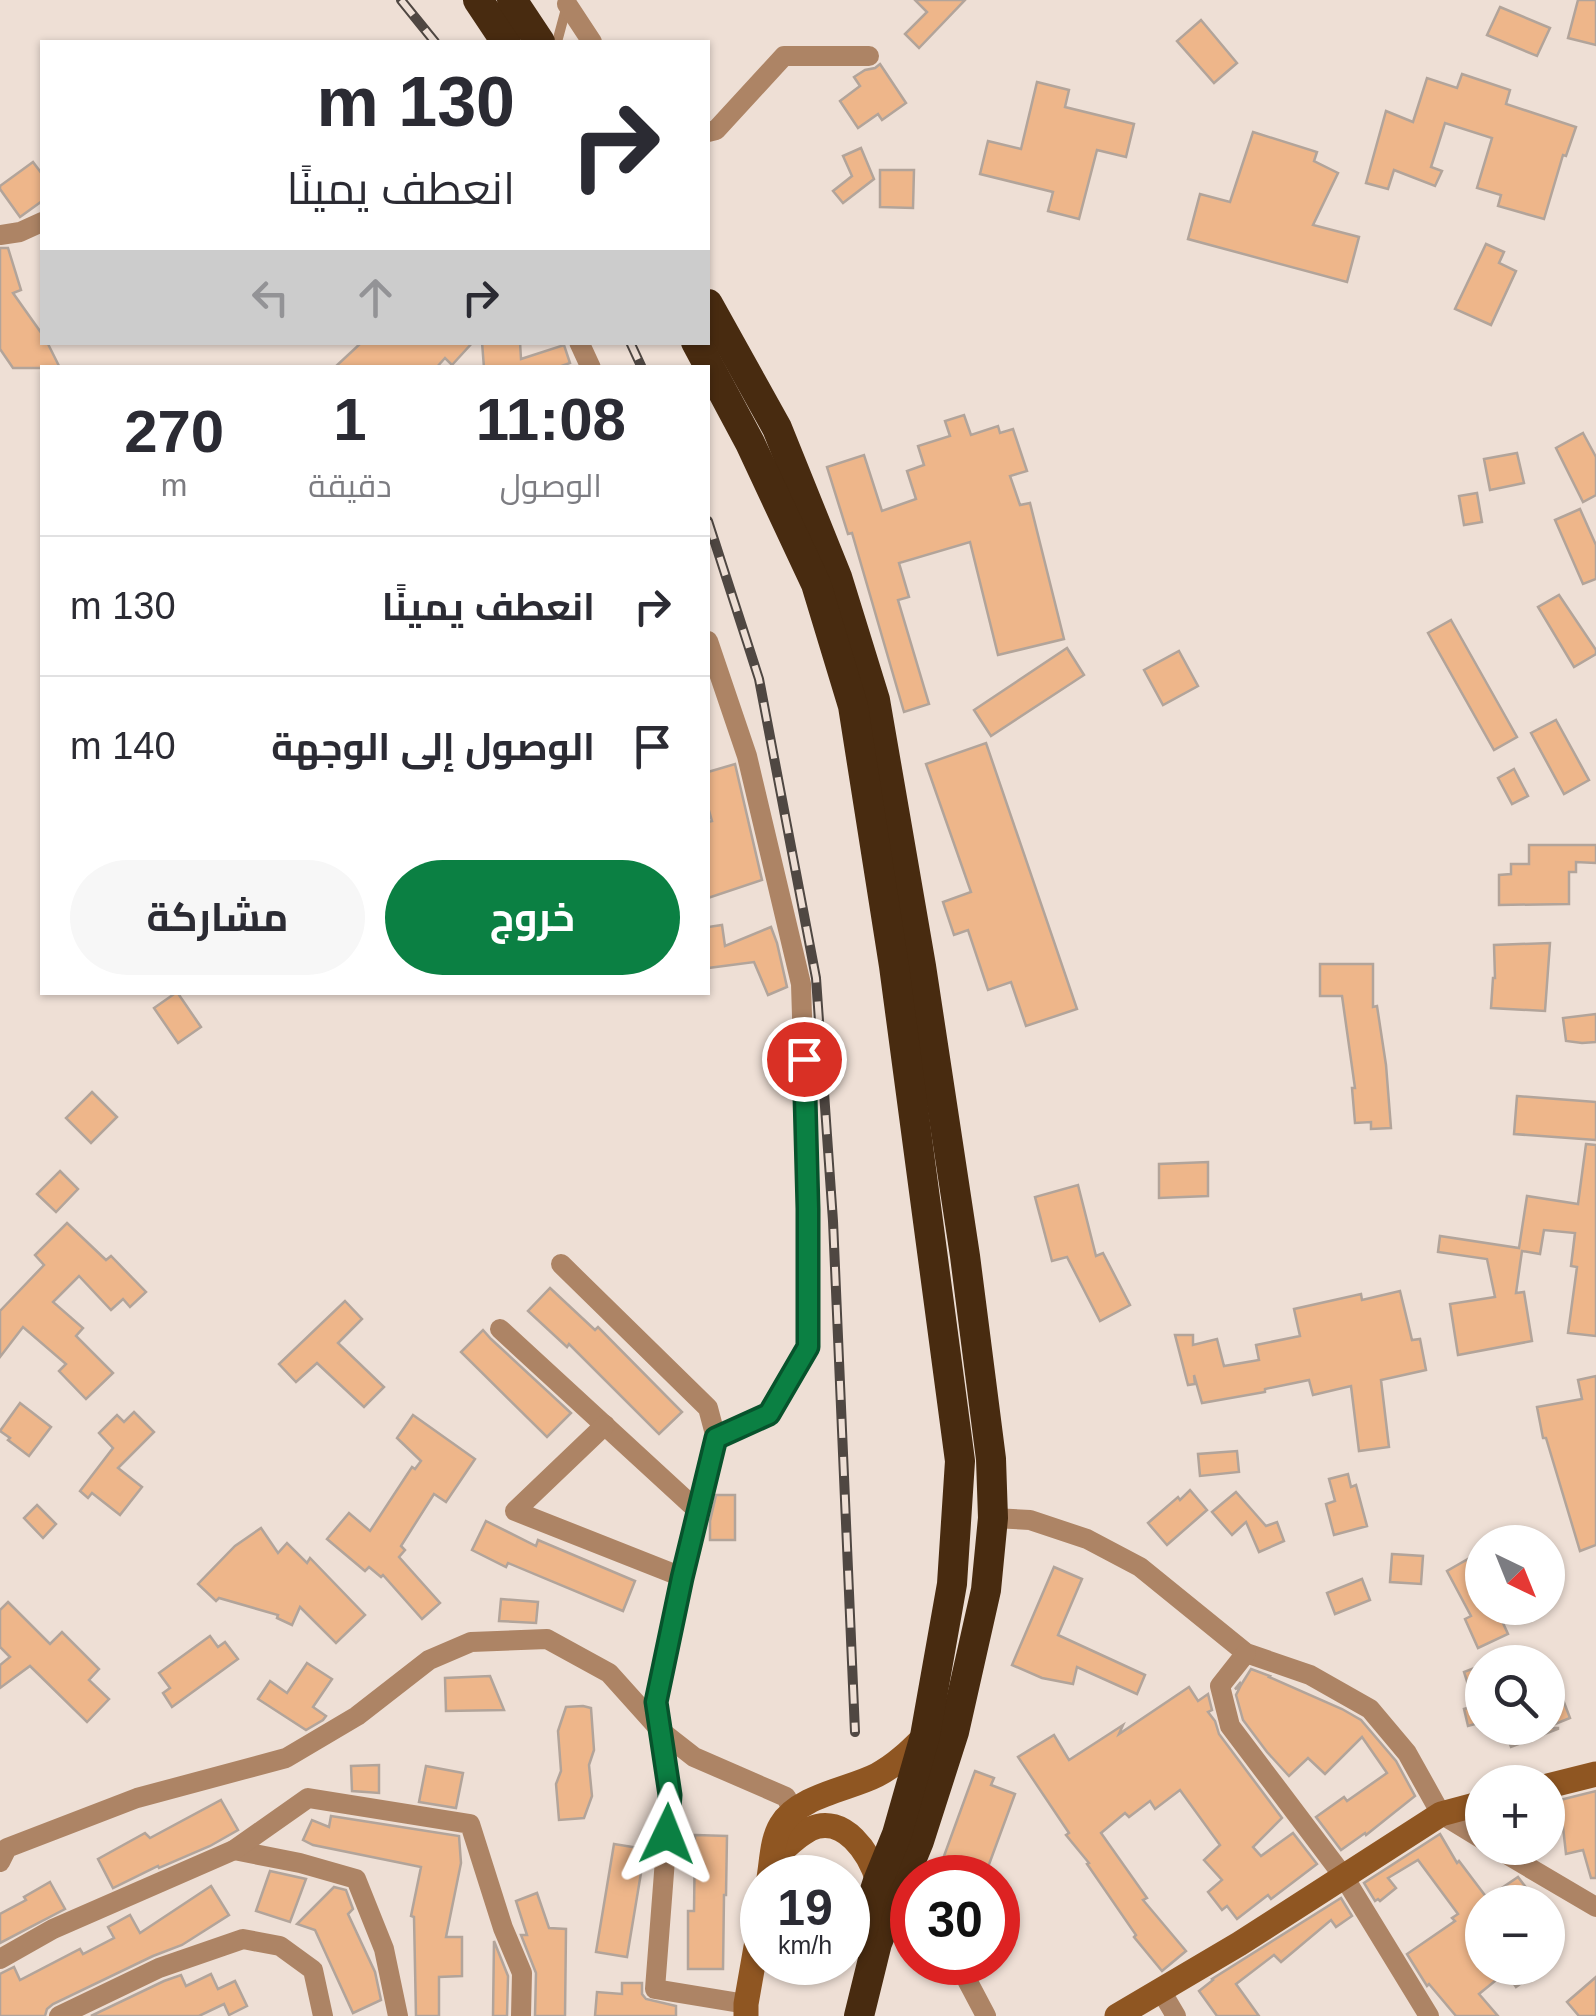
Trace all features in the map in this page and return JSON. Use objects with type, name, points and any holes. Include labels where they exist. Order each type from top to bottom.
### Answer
[{"type":"highway","points":[[478,0],[505,40]]},
{"type":"highway","points":[[512,0],[539,40]]},
{"type":"highway","points":[[710,308],[777,428],[837,577],[874,700],[921,966],[965,1256],[991,1458],[994,1518],[986,1590],[954,1732],[914,1855]]},
{"type":"highway","points":[[710,368],[816,584],[852,706],[894,966],[960,1461],[952,1584],[925,1736],[897,1834],[896,1855]]},
{"type":"highway","points":[[839,2016],[847,1979],[890,1909]]},
{"type":"highway","points":[[860,2016],[877,1943],[890,1912]]},
{"type":"main road","points":[[778,1855],[798,1822],[826,1794],[874,1776],[901,1760],[925,1736]]},
{"type":"main road","points":[[1565,1782],[1596,1774]]},
{"type":"main road","points":[[1118,2016],[1239,1944],[1441,1814],[1465,1808]]},
{"type":"main road","points":[[798,1822],[841,1830],[855,1839],[866,1851],[890,1896]]},
{"type":"main road","points":[[746,2010],[750,1985]]},
{"type":"street","points":[[567,2],[591,40]]},
{"type":"street","points":[[710,132],[716,130],[784,56],[869,56]]},
{"type":"street","points":[[0,234],[20,232],[40,223]]},
{"type":"street","points":[[710,647],[747,756],[802,984],[808,1209],[808,1347],[769,1414],[716,1438]]},
{"type":"street","points":[[561,1264],[708,1408],[716,1438],[656,1702],[670,1795],[655,1989],[746,2010]]},
{"type":"street","points":[[500,1328],[698,1511]]},
{"type":"street","points":[[604,1424],[515,1511],[682,1578]]},
{"type":"street","points":[[994,1518],[1030,1520],[1087,1539],[1140,1567],[1246,1653],[1310,1675],[1370,1710],[1407,1753],[1441,1814],[1465,1829]]},
{"type":"street","points":[[0,1862],[7,1848],[137,1798],[286,1758],[356,1716],[428,1660],[471,1642],[547,1639],[609,1672],[662,1732],[694,1758],[786,1797],[798,1822]]},
{"type":"street","points":[[1246,1653],[1220,1686],[1230,1726],[1344,1877],[1429,2016]]},
{"type":"street","points":[[0,1959],[53,1930],[234,1850],[308,1798],[470,1824],[503,1928],[522,1973],[521,2016]]},
{"type":"street","points":[[234,1850],[356,1879],[384,1950],[398,2016]]},
{"type":"street","points":[[1525,1865],[1596,1907]]},
{"type":"street","points":[[59,2016],[159,1968],[243,1938],[280,1946],[314,1970],[323,2016]]},
{"type":"street","points":[[970,1985],[986,2016]]},
{"type":"street","points":[[1160,1990],[1176,2016]]},
{"type":"lane","points":[[558,40],[567,2]]},
{"type":"building","points":[[915,0],[965,0],[919,48],[905,34],[927,12]]},
{"type":"building","points":[[1578,0],[1596,0],[1596,45],[1568,38]]},
{"type":"building","points":[[1500,7],[1550,28],[1537,56],[1487,35]]},
{"type":"building","points":[[1201,20],[1237,63],[1214,83],[1177,41]]},
{"type":"building","points":[[880,64],[906,103],[882,120],[878,114],[858,128],[840,101],[860,86],[854,77]]},
{"type":"building","points":[[1462,74],[1510,90],[1506,104],[1576,127],[1566,156],[1563,155],[1544,219],[1498,206],[1501,195],[1477,188],[1492,138],[1445,123],[1431,167],[1442,171],[1435,186],[1394,170],[1388,189],[1366,183],[1386,111],[1413,122],[1427,78],[1457,88]]},
{"type":"building","points":[[1037,82],[1069,90],[1065,107],[1134,124],[1126,157],[1097,150],[1079,219],[1048,211],[1053,192],[980,174],[988,141],[1021,149]]},
{"type":"building","points":[[1253,132],[1317,152],[1314,161],[1338,173],[1313,225],[1359,237],[1347,282],[1188,239],[1200,194],[1230,202]]},
{"type":"building","points":[[861,148],[874,179],[843,203],[833,191],[852,176],[843,156]]},
{"type":"building","points":[[33,162],[40,171],[40,202],[20,217],[0,186]]},
{"type":"building","points":[[880,170],[914,170],[913,208],[880,207]]},
{"type":"building","points":[[1486,244],[1504,252],[1499,263],[1516,271],[1491,325],[1455,309]]},
{"type":"building","points":[[0,248],[8,248],[21,290],[13,293],[40,331],[40,345],[48,345],[58,365],[13,368],[0,349]]},
{"type":"building","points":[[359,345],[470,345],[452,365],[445,358],[439,365],[337,365]]},
{"type":"building","points":[[482,345],[520,345],[521,359],[564,345],[570,363],[564,365],[484,365]]},
{"type":"building","points":[[964,415],[971,435],[998,426],[1000,433],[1013,429],[1027,471],[1010,476],[1020,505],[1030,503],[1064,639],[998,655],[970,542],[899,563],[909,597],[898,600],[929,704],[904,712],[852,533],[848,534],[827,467],[864,455],[882,511],[916,499],[907,471],[924,465],[918,446],[950,436],[945,421]]},
{"type":"building","points":[[1583,433],[1596,457],[1596,495],[1583,502],[1556,448]]},
{"type":"building","points":[[1517,453],[1524,483],[1490,490],[1484,459]]},
{"type":"building","points":[[1477,493],[1482,522],[1464,525],[1459,496]]},
{"type":"building","points":[[1580,509],[1596,545],[1596,579],[1583,584],[1555,520]]},
{"type":"building","points":[[1559,595],[1596,650],[1596,654],[1574,667],[1538,607]]},
{"type":"building","points":[[1451,620],[1517,737],[1494,750],[1428,633]]},
{"type":"building","points":[[1067,648],[1084,675],[991,736],[974,710]]},
{"type":"building","points":[[1179,651],[1198,686],[1163,705],[1144,670]]},
{"type":"building","points":[[1556,720],[1589,780],[1564,794],[1531,733]]},
{"type":"building","points":[[986,743],[1077,1009],[1026,1026],[1011,982],[988,990],[968,930],[954,935],[943,902],[971,892],[926,764]]},
{"type":"building","points":[[735,764],[762,880],[710,897],[712,821],[710,771]]},
{"type":"building","points":[[1514,769],[1528,796],[1512,804],[1498,778]]},
{"type":"building","points":[[1529,845],[1596,845],[1596,863],[1576,862],[1576,872],[1569,872],[1569,904],[1499,905],[1499,875],[1511,874],[1511,864],[1529,864]]},
{"type":"building","points":[[722,925],[725,946],[771,927],[787,987],[768,995],[754,962],[710,968],[710,927]]},
{"type":"building","points":[[1550,943],[1545,1011],[1491,1008],[1494,945]]},
{"type":"building","points":[[1320,964],[1373,964],[1373,1007],[1377,1006],[1386,1065],[1391,1128],[1371,1129],[1371,1122],[1355,1123],[1355,1088],[1342,996],[1320,996]]},
{"type":"building","points":[[179,995],[201,1027],[178,1043],[154,1008]]},
{"type":"building","points":[[1596,1014],[1596,1042],[1566,1041],[1563,1018]]},
{"type":"building","points":[[92,1092],[117,1117],[91,1143],[66,1118]]},
{"type":"building","points":[[1517,1096],[1596,1102],[1596,1140],[1514,1134]]},
{"type":"building","points":[[1586,1144],[1596,1145],[1596,1336],[1568,1333],[1577,1267],[1571,1266],[1575,1233],[1544,1230],[1540,1254],[1522,1251],[1516,1293],[1524,1292],[1532,1341],[1458,1355],[1450,1304],[1495,1297],[1487,1259],[1438,1252],[1440,1236],[1519,1248],[1527,1196],[1578,1204]]},
{"type":"building","points":[[1208,1162],[1208,1196],[1159,1198],[1159,1164]]},
{"type":"building","points":[[60,1171],[78,1189],[56,1212],[37,1194]]},
{"type":"building","points":[[1078,1185],[1096,1256],[1103,1253],[1130,1305],[1100,1321],[1067,1257],[1052,1261],[1035,1197]]},
{"type":"building","points":[[67,1223],[106,1260],[111,1256],[146,1292],[130,1307],[123,1299],[111,1310],[79,1276],[53,1302],[83,1328],[76,1336],[113,1373],[86,1399],[59,1371],[66,1364],[23,1327],[0,1357],[0,1311],[44,1265],[35,1255]]},
{"type":"building","points":[[550,1288],[595,1330],[598,1327],[682,1412],[659,1434],[569,1344],[567,1347],[528,1311]]},
{"type":"building","points":[[1400,1291],[1412,1340],[1420,1339],[1426,1370],[1381,1380],[1389,1447],[1359,1451],[1351,1386],[1313,1395],[1309,1380],[1202,1403],[1194,1375],[1195,1384],[1188,1385],[1175,1335],[1193,1335],[1193,1345],[1217,1339],[1224,1366],[1259,1360],[1256,1345],[1300,1336],[1294,1309],[1361,1294],[1362,1300]]},
{"type":"building","points":[[345,1301],[362,1319],[338,1343],[384,1387],[364,1407],[317,1363],[296,1382],[279,1364]]},
{"type":"building","points":[[483,1330],[571,1413],[547,1437],[461,1352]]},
{"type":"building","points":[[1596,1376],[1596,1545],[1580,1551],[1543,1438],[1537,1407],[1582,1399],[1578,1380]]},
{"type":"building","points":[[20,1403],[51,1427],[29,1456],[0,1431]]},
{"type":"building","points":[[134,1412],[154,1432],[118,1468],[142,1487],[120,1515],[92,1493],[88,1498],[80,1491],[113,1448],[99,1433],[117,1415],[124,1422]]},
{"type":"building","points":[[413,1415],[475,1459],[446,1502],[434,1494],[401,1546],[405,1550],[399,1557],[440,1603],[422,1619],[383,1575],[369,1567],[365,1571],[327,1539],[349,1513],[370,1531],[412,1467],[415,1469],[421,1461],[397,1438]]},
{"type":"building","points":[[1237,1451],[1239,1472],[1200,1476],[1198,1454]]},
{"type":"building","points":[[1348,1474],[1351,1487],[1356,1485],[1367,1526],[1334,1535],[1326,1504],[1335,1501],[1329,1479]]},
{"type":"building","points":[[1190,1490],[1207,1510],[1167,1545],[1148,1523]]},
{"type":"building","points":[[1236,1492],[1266,1526],[1277,1522],[1284,1541],[1259,1552],[1246,1522],[1232,1535],[1212,1512]]},
{"type":"building","points":[[716,1495],[735,1495],[735,1540],[710,1540]]},
{"type":"building","points":[[37,1505],[56,1524],[43,1538],[24,1518]]},
{"type":"building","points":[[486,1521],[536,1546],[538,1540],[635,1581],[623,1611],[508,1563],[506,1567],[472,1550]]},
{"type":"building","points":[[261,1528],[278,1553],[287,1543],[307,1563],[310,1558],[365,1615],[336,1643],[300,1607],[292,1625],[277,1618],[278,1615],[219,1598],[216,1601],[198,1584],[235,1546]]},
{"type":"building","points":[[1392,1554],[1423,1556],[1421,1584],[1390,1582]]},
{"type":"building","points":[[1465,1561],[1465,1605],[1447,1571]]},
{"type":"building","points":[[1054,1567],[1082,1579],[1058,1635],[1145,1675],[1137,1694],[1077,1667],[1073,1684],[1042,1678],[1012,1665]]},
{"type":"building","points":[[1362,1579],[1370,1600],[1335,1614],[1327,1593]]},
{"type":"building","points":[[501,1599],[538,1602],[536,1623],[499,1621]]},
{"type":"building","points":[[8,1602],[50,1644],[62,1632],[99,1669],[89,1680],[109,1699],[87,1722],[30,1666],[0,1688],[0,1665],[10,1657],[0,1647],[0,1610]]},
{"type":"building","points":[[1468,1625],[1504,1625],[1508,1634],[1477,1645]]},
{"type":"building","points":[[210,1636],[218,1647],[225,1642],[238,1659],[172,1707],[163,1693],[170,1688],[159,1673]]},
{"type":"building","points":[[307,1663],[332,1679],[313,1707],[326,1716],[306,1730],[258,1699],[270,1681],[287,1693]]},
{"type":"building","points":[[1251,1669],[1361,1720],[1396,1761],[1415,1796],[1341,1850],[1316,1817],[1387,1773],[1362,1737],[1325,1774],[1308,1758],[1289,1776],[1243,1720],[1236,1695],[1240,1687],[1235,1689]]},
{"type":"building","points":[[490,1676],[504,1710],[446,1711],[445,1678]]},
{"type":"building","points":[[1189,1687],[1198,1701],[1208,1694],[1212,1710],[1208,1712],[1219,1734],[1282,1818],[1253,1847],[1261,1856],[1293,1833],[1317,1864],[1237,1919],[1227,1906],[1222,1910],[1208,1892],[1222,1880],[1204,1860],[1220,1845],[1180,1790],[1155,1809],[1150,1801],[1129,1817],[1125,1813],[1101,1833],[1147,1898],[1143,1900],[1186,1951],[1162,1971],[1134,1937],[1018,1757],[1054,1735],[1069,1760],[1123,1725],[1119,1734]]},
{"type":"building","points":[[566,1707],[591,1708],[592,1796],[584,1818],[559,1820],[558,1731]]},
{"type":"building","points":[[379,1765],[379,1793],[352,1791],[351,1766]]},
{"type":"building","points":[[426,1766],[463,1773],[456,1808],[419,1802]]},
{"type":"building","points":[[975,1771],[994,1778],[991,1785],[1015,1794],[992,1855],[944,1855]]},
{"type":"building","points":[[1596,1791],[1596,1878],[1591,1878],[1583,1850],[1566,1854],[1565,1799]]},
{"type":"building","points":[[221,1800],[238,1830],[113,1888],[98,1859],[145,1833],[150,1838]]},
{"type":"building","points":[[331,1816],[459,1836],[461,1863],[446,1937],[462,1937],[462,1976],[439,1977],[439,2016],[416,2016],[411,1916],[421,1867],[303,1840],[312,1820],[329,1827]]},
{"type":"building","points":[[1440,1834],[1457,1863],[1477,1885],[1465,1885],[1465,1985],[1490,1985],[1479,1994],[1498,2016],[1456,2016],[1427,1986],[1407,1954],[1455,1921],[1452,1918],[1458,1914],[1418,1860],[1388,1878],[1396,1888],[1380,1901],[1375,1901],[1364,1883]]},
{"type":"building","points":[[695,1835],[727,1836],[723,1969],[688,1969],[688,1911],[694,1911]]},
{"type":"building","points":[[614,1844],[645,1849],[627,1957],[596,1952]]},
{"type":"building","points":[[270,1871],[306,1879],[290,1922],[256,1911]]},
{"type":"building","points":[[1518,1877],[1524,1885],[1506,1885]]},
{"type":"building","points":[[50,1882],[65,1909],[0,1943],[0,1914]]},
{"type":"building","points":[[211,1886],[229,1915],[182,1945],[53,2004],[45,2016],[0,2016],[0,1974],[14,1967],[20,1980],[80,1949],[83,1954],[114,1938],[108,1927],[130,1915],[140,1933]]},
{"type":"building","points":[[334,1887],[346,1890],[353,1909],[348,1914],[375,1972],[381,2000],[353,2013],[315,1930],[297,1924]]},
{"type":"building","points":[[537,1893],[549,1928],[566,1929],[565,2016],[535,2016],[536,1973],[521,1935],[527,1935],[516,1901]]},
{"type":"building","points":[[1341,1898],[1352,1916],[1336,1927],[1331,1920],[1281,1962],[1274,1955],[1236,1984],[1259,2016],[1217,2016],[1199,1991]]},
{"type":"building","points":[[494,1941],[508,1976],[507,2016],[493,2016]]},
{"type":"building","points":[[211,1974],[218,1989],[235,1981],[247,2006],[229,2015],[224,2004],[199,2016],[91,2016],[181,1975],[186,1986]]},
{"type":"building","points":[[1596,1977],[1596,2016],[1579,2016],[1567,2002]]},
{"type":"building","points":[[622,1983],[642,1983],[646,1999],[676,2006],[676,2016],[595,2016],[597,1992],[622,1994]]},
{"type":"railway","points":[[401,0],[433,40]]},
{"type":"railway","points":[[631,345],[641,365]]},
{"type":"railway","points":[[710,527],[759,679],[816,978],[833,1221],[855,1732]]},
{"type":"route","points":[[667,1834],[670,1795],[656,1702],[716,1438],[769,1414],[808,1347],[804,1059]]}]
